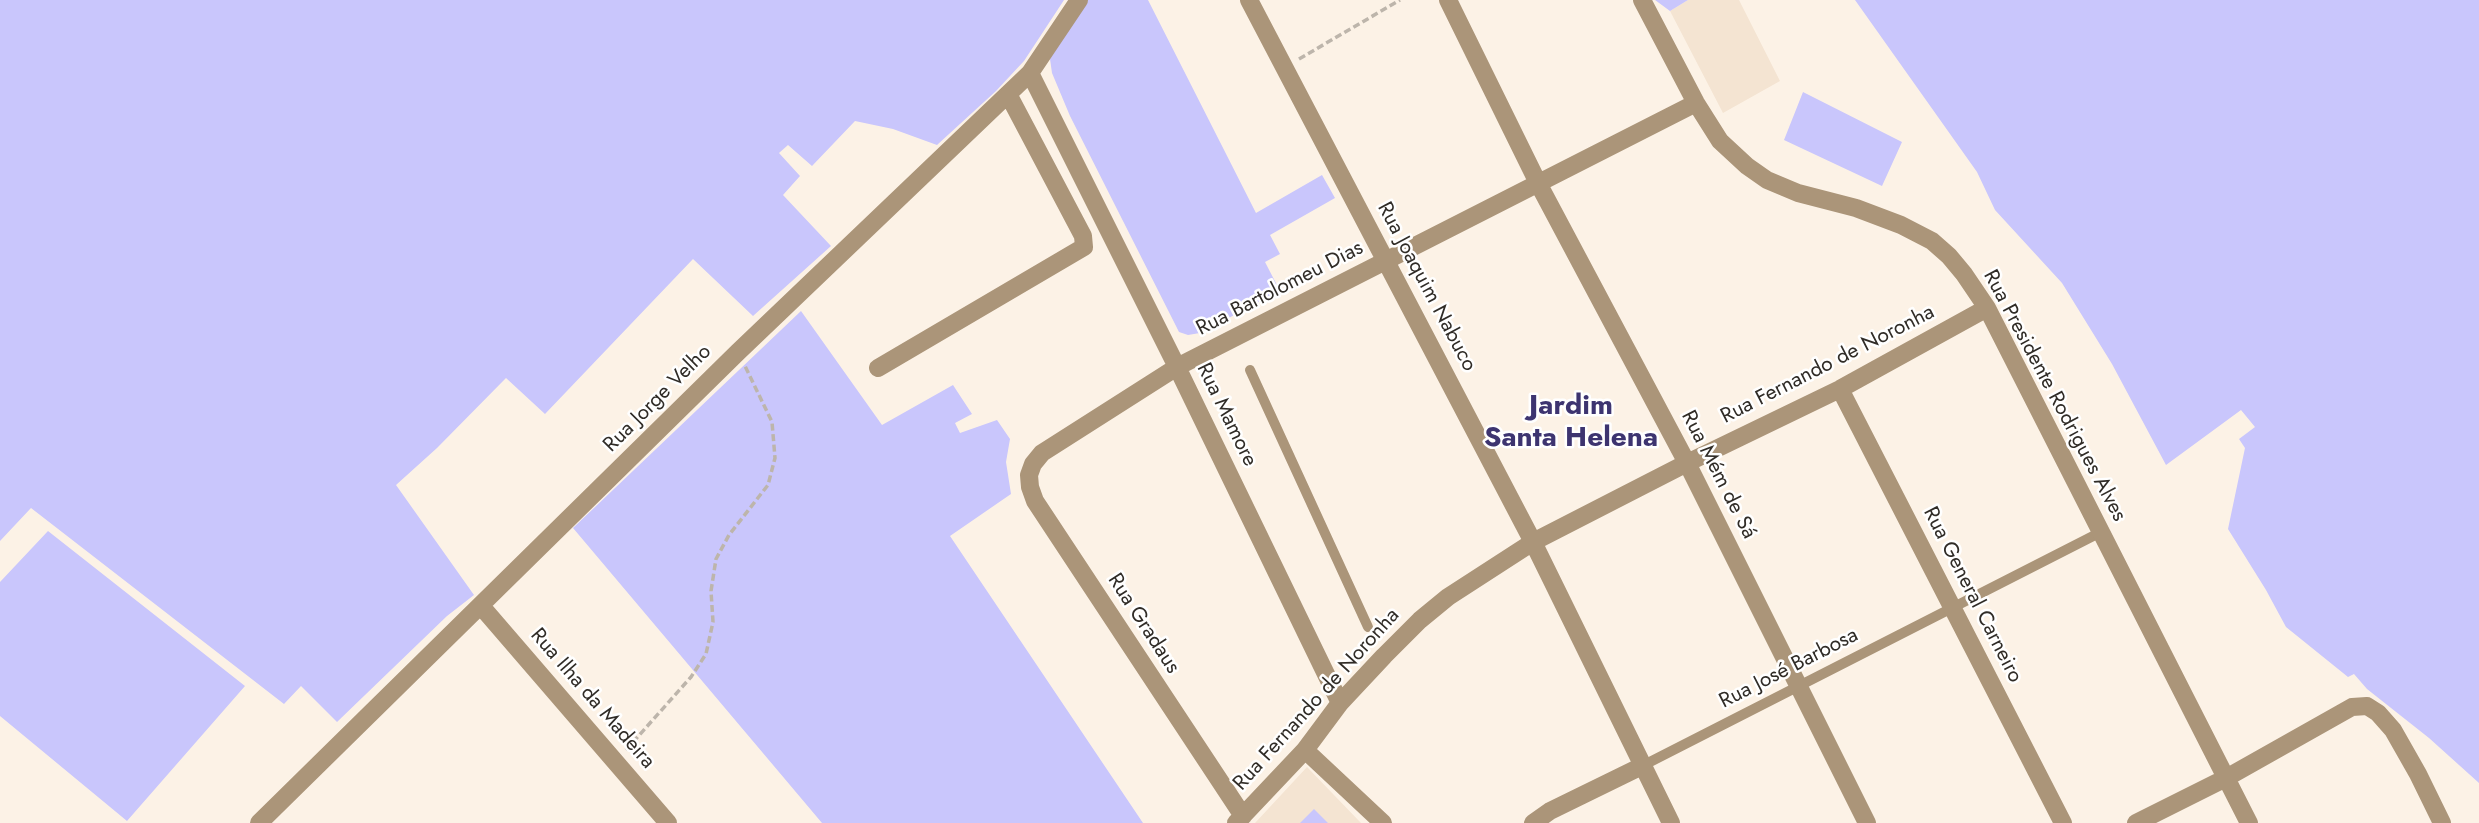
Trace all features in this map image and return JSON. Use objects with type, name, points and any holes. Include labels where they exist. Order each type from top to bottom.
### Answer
[{"type":"street","name":"Rua Jorge Velho","points":[[259,823],[738,352],[1030,73],[1079,0]]},
{"type":"street","name":"Rua Joaquim Nabuco","points":[[1249,0],[1533,542],[1671,823]]},
{"type":"street","name":"Rua Mém de Sá","points":[[1448,0],[1538,183],[1687,463],[1867,823]]},
{"type":"street","name":"Rua Presidente Rodrigues Alves","points":[[1642,0],[1696,103],[1720,141],[1747,166],[1767,180],[1798,193],[1867,212],[1901,225],[1932,241],[1964,274],[1987,308],[2249,823]]},
{"type":"street","name":"Rua Mamore","points":[[1030,73],[1340,703]]},
{"type":"street","points":[[878,368],[1084,247],[1083,236],[1008,94]]},
{"type":"street","name":"Rua Bartolomeu Dias","points":[[1042,453],[1177,367],[1696,103]]},
{"type":"street","name":"Rua Fernando de Noronha","points":[[1239,819],[1305,750],[1340,703],[1420,620],[1448,597],[1533,542],[1840,389],[1987,308]]},
{"type":"street","name":"Rua General Carneiro","points":[[1840,389],[2063,823]]},
{"type":"street","name":"Rua Gradaus","points":[[1042,453],[1032,464],[1029,475],[1035,501],[1239,819]]},
{"type":"street","name":"Rua Ilha da Madeira","points":[[481,606],[668,823]]},
{"type":"street","points":[[2136,823],[2226,778],[2352,707],[2367,706],[2378,713],[2393,730],[2442,823]]},
{"type":"street","points":[[1305,750],[1383,823]]},
{"type":"street","points":[[1533,823],[1550,811],[1642,766]]},
{"type":"lane","points":[[1250,370],[1368,627]]},
{"type":"lane","name":"Rua José Barbosa","points":[[1642,766],[2101,532]]},
{"type":"path","points":[[1284,67],[1400,0]]},
{"type":"path","points":[[616,761],[691,677],[706,654],[713,622],[711,592],[716,559],[729,535],[768,485],[775,458],[772,422],[738,352]]},
{"type":"shaded area","points":[[0,0],[1064,0],[1024,61],[996,91],[937,145],[893,129],[855,121],[812,166],[788,145],[779,153],[800,176],[783,195],[831,246],[753,316],[693,259],[545,414],[506,378],[396,485],[474,595],[447,616],[337,722],[301,686],[284,704],[31,508],[0,541]]},
{"type":"shaded area","points":[[1087,0],[1148,0],[1256,213],[1322,175],[1335,198],[1270,235],[1280,254],[1265,262],[1280,291],[1200,333],[1188,335],[1179,332],[1070,116],[1052,73],[1052,50]]},
{"type":"shaded area","points":[[1655,0],[1688,0],[1670,11]]},
{"type":"shaded area","points":[[1688,0],[1739,0],[1780,81],[1723,113],[1670,11]]},
{"type":"shaded area","points":[[1855,0],[2479,0],[2479,783],[2429,738],[2367,689],[2354,674],[2348,677],[2286,627],[2228,529],[2245,448],[2239,439],[2255,427],[2241,410],[2166,465],[2112,364],[2062,283],[1995,210],[1977,172]]},
{"type":"shaded area","points":[[1803,92],[1902,142],[1882,186],[1784,140]]},
{"type":"shaded area","points":[[801,311],[882,425],[953,385],[972,414],[955,423],[960,433],[997,420],[1010,439],[1006,462],[1011,494],[950,536],[1143,823],[822,823],[573,528]]},
{"type":"shaded area","points":[[48,531],[245,686],[127,821],[0,716],[0,582]]},
{"type":"shaded area","points":[[1307,767],[1361,823],[1255,823]]},
{"type":"shaded area","points":[[1314,809],[1328,823],[1300,823]]},
{"type":"district","name":"Jardim Santa Helena","points":[[1571,423]]}]
